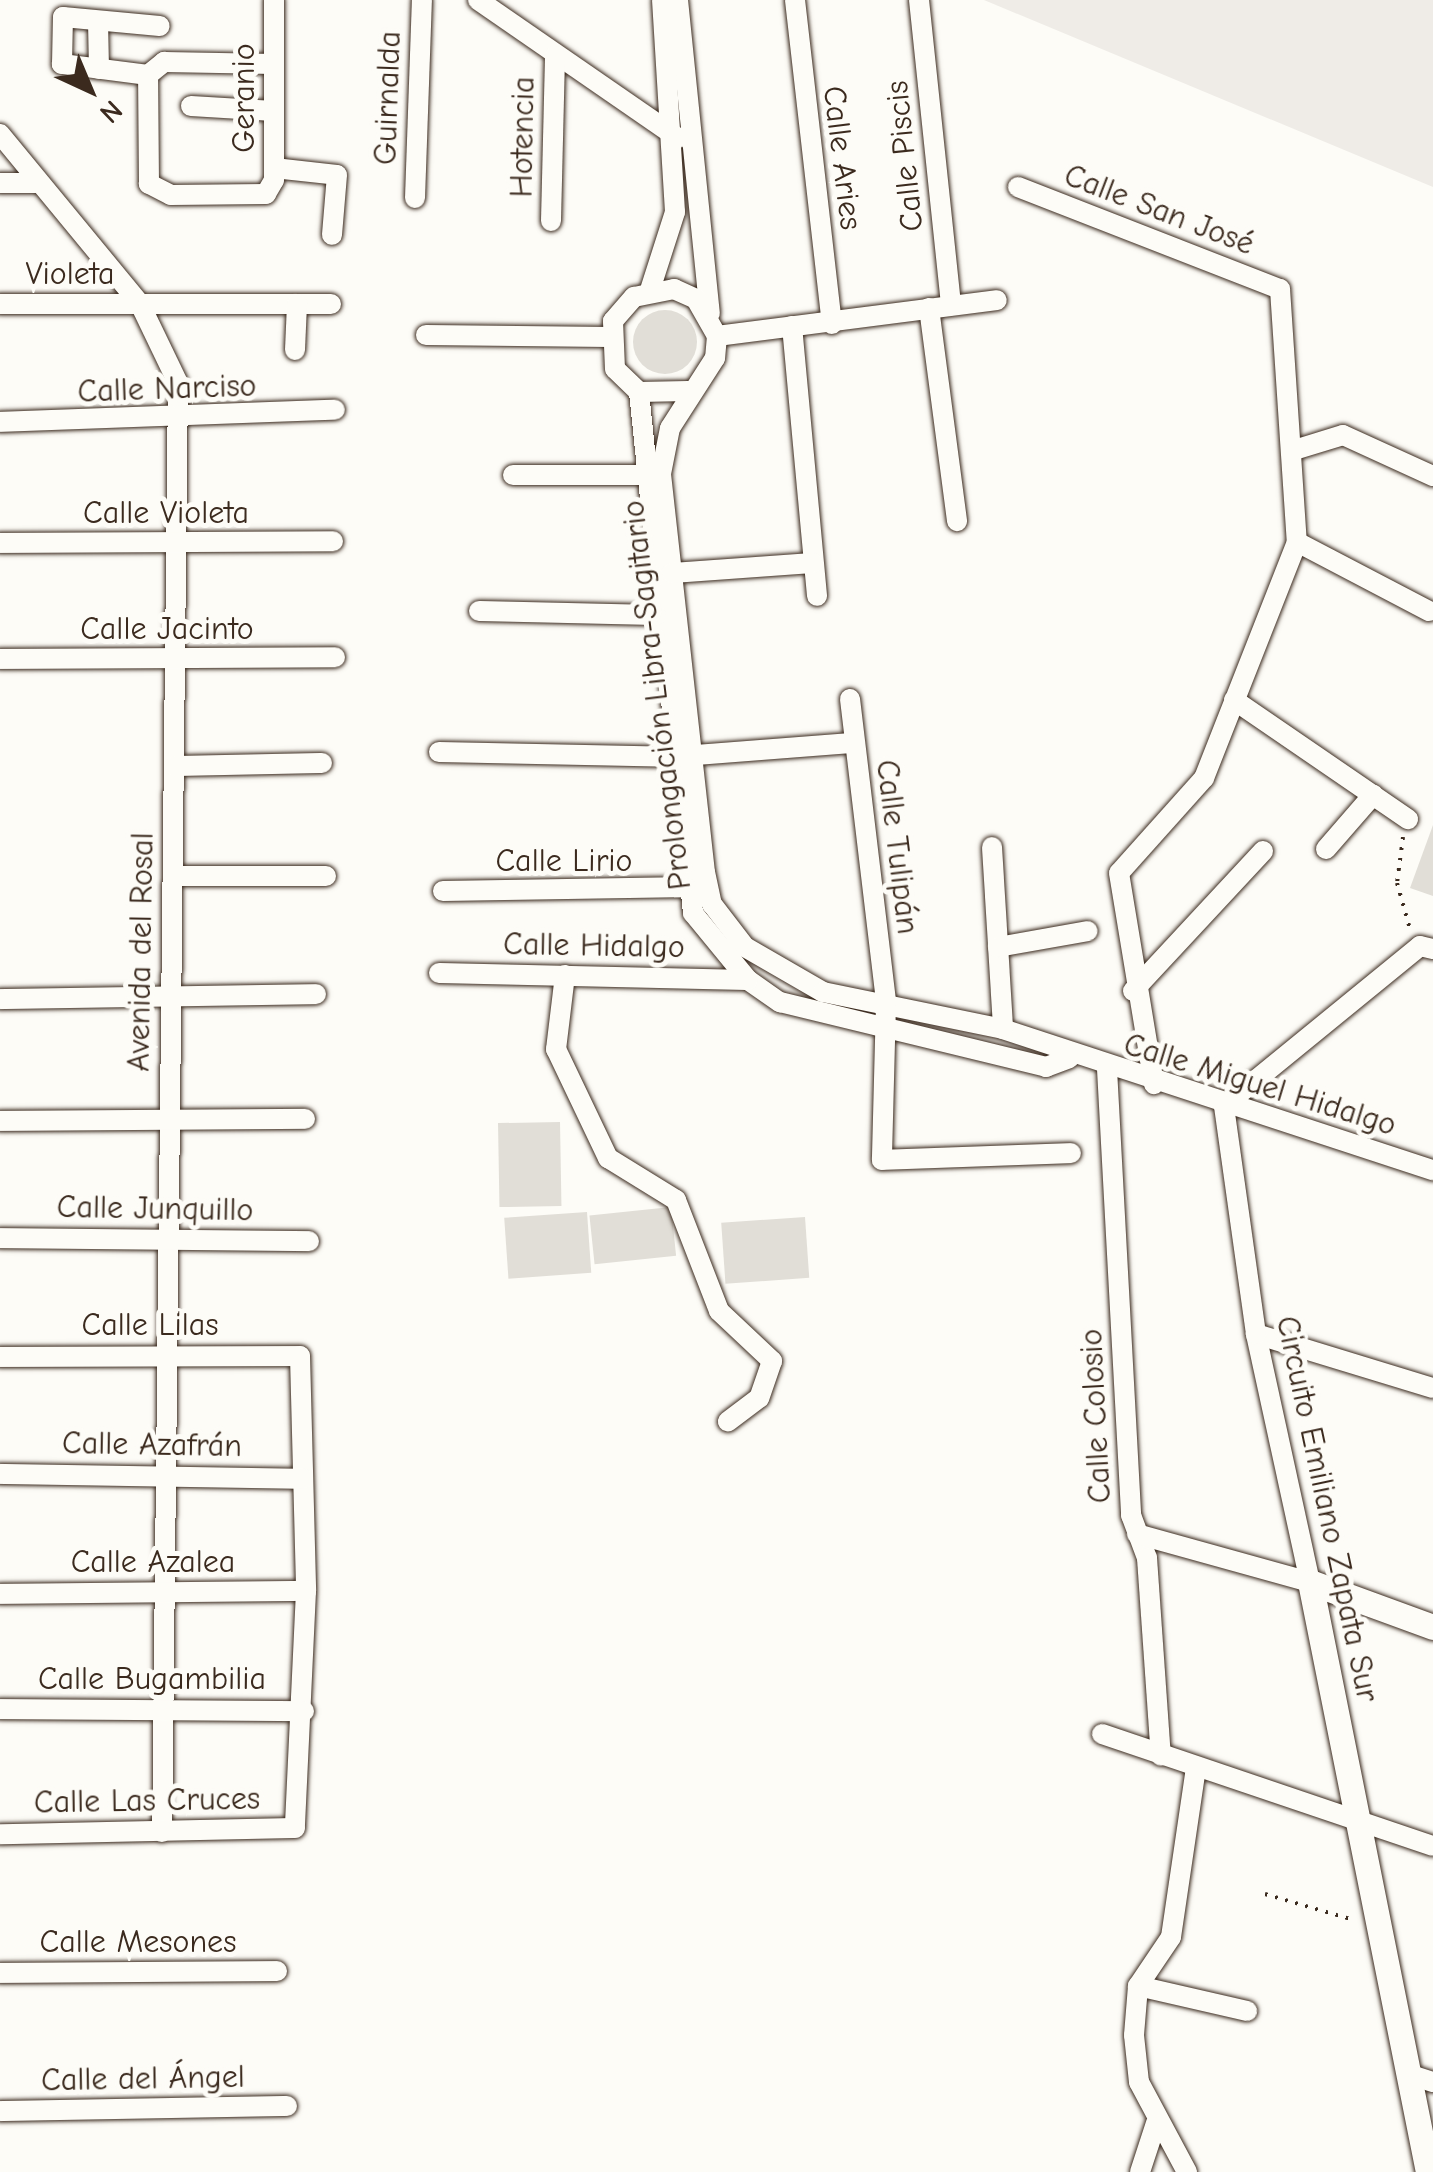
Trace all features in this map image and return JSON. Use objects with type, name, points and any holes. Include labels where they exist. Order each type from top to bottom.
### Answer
[{"type":"main road","points":[[1310,1582],[1433,1627]]},
{"type":"main road","name":"Circuito Emiliano Zapata Sur","points":[[1310,1582],[1378,1927],[1421,2078],[1428,2172]]},
{"type":"street","name":"Geranio","points":[[148,75],[149,184],[172,195],[266,194],[274,168],[274,0]]},
{"type":"street","name":"Guirnalda","points":[[416,198],[422,0]]},
{"type":"street","points":[[478,0],[555,56],[681,138]]},
{"type":"street","points":[[662,0],[714,326],[715,358],[688,391],[639,392],[615,369],[609,337],[622,307],[650,290],[674,289],[714,326],[832,324],[998,300]]},
{"type":"street","points":[[650,290],[675,212],[681,138],[678,0]]},
{"type":"street","name":"Calle Aries","points":[[794,0],[832,324]]},
{"type":"street","name":"Calle Piscis","points":[[919,0],[952,305]]},
{"type":"street","points":[[160,26],[63,17],[62,64],[148,75],[164,62],[274,64]]},
{"type":"street","points":[[98,21],[98,69]]},
{"type":"street","name":"Hotencia","points":[[551,220],[555,56]]},
{"type":"street","points":[[191,106],[274,111]]},
{"type":"street","name":"Avenida del Rosal","points":[[0,134],[140,304],[170,351],[176,422],[176,766],[169,996],[162,1832]]},
{"type":"street","points":[[274,168],[337,175],[332,235]]},
{"type":"street","points":[[0,183],[38,182]]},
{"type":"street","name":"Calle San José","points":[[1018,186],[1280,289],[1290,451]]},
{"type":"street","name":"Violeta","points":[[0,304],[331,304]]},
{"type":"street","points":[[295,350],[298,304]]},
{"type":"street","points":[[929,308],[957,521]]},
{"type":"street","points":[[792,326],[817,596]]},
{"type":"street","points":[[426,335],[609,337]]},
{"type":"street","name":"Prolongación Libra-Sagitario","points":[[688,391],[651,475],[656,615],[686,886],[693,913],[748,980],[780,1002],[1046,1068],[1069,1058]]},
{"type":"street","name":"Prolongación Libra-Sagitario","points":[[639,392],[651,475],[672,573],[705,872],[726,926],[790,980],[1003,1029],[1069,1058]]},
{"type":"street","name":"Calle Narciso","points":[[0,422],[176,422],[335,410]]},
{"type":"street","points":[[1154,1084],[1133,991],[1118,873],[1204,778],[1297,542],[1290,451],[1344,436],[1433,476]]},
{"type":"street","points":[[513,475],[651,475]]},
{"type":"street","name":"Calle Violeta","points":[[0,543],[332,541]]},
{"type":"street","points":[[1297,542],[1428,610]]},
{"type":"street","points":[[672,573],[812,563]]},
{"type":"street","points":[[479,611],[656,615]]},
{"type":"street","name":"Calle Jacinto","points":[[0,659],[335,658]]},
{"type":"street","name":"Calle Tulipán","points":[[850,698],[886,1003],[881,1027],[882,1160],[1071,1154]]},
{"type":"street","points":[[1234,700],[1408,819]]},
{"type":"street","points":[[438,752],[670,757],[854,743]]},
{"type":"street","points":[[176,766],[322,763]]},
{"type":"street","points":[[1326,848],[1373,795]]},
{"type":"street","points":[[992,847],[1003,1029]]},
{"type":"street","points":[[1133,991],[1263,852]]},
{"type":"street","points":[[173,876],[326,876]]},
{"type":"street","name":"Calle Lirio","points":[[443,891],[686,886]]},
{"type":"street","points":[[998,946],[1088,931]]},
{"type":"street","points":[[1224,1106],[1426,947]]},
{"type":"street","name":"Calle Hidalgo","points":[[439,973],[748,980]]},
{"type":"street","points":[[565,975],[556,1049],[608,1158],[676,1200],[719,1311],[772,1360],[759,1398],[728,1420]]},
{"type":"street","points":[[0,999],[316,994]]},
{"type":"street","name":"Calle Miguel Hidalgo","points":[[1069,1058],[1433,1170]]},
{"type":"street","name":"Calle Colosio","points":[[1106,1069],[1137,1534],[1147,1558],[1161,1756]]},
{"type":"street","name":"Circuito Emiliano Zapata Sur","points":[[1224,1106],[1256,1334],[1310,1582]]},
{"type":"street","points":[[0,1121],[305,1118]]},
{"type":"street","name":"Calle Junquillo","points":[[0,1238],[168,1236],[308,1241]]},
{"type":"street","points":[[1256,1334],[1433,1388]]},
{"type":"street","name":"Calle Lilas","points":[[0,1356],[168,1352],[300,1356],[302,1479]]},
{"type":"street","name":"Calle Azafrán","points":[[0,1474],[168,1471],[302,1479]]},
{"type":"street","points":[[302,1479],[306,1591],[304,1711]]},
{"type":"street","points":[[1137,1534],[1310,1582]]},
{"type":"street","name":"Calle Azalea","points":[[0,1594],[306,1591]]},
{"type":"street","name":"Calle Bugambilia","points":[[0,1709],[164,1705],[304,1711]]},
{"type":"street","name":"Calle Las Cruces","points":[[0,1834],[294,1828],[304,1711]]},
{"type":"street","points":[[1102,1734],[1433,1846]]},
{"type":"street","points":[[1187,2172],[1156,2123],[1139,2082],[1138,1986],[1172,1937],[1196,1768]]},
{"type":"street","name":"Calle Mesones","points":[[0,1973],[277,1971]]},
{"type":"street","points":[[1138,1986],[1247,2011]]},
{"type":"street","name":"Calle del Ángel","points":[[0,2111],[287,2106]]},
{"type":"street","points":[[1140,2172],[1156,2123]]},
{"type":"path","points":[[1408,819],[1396,883],[1399,912],[1426,947]]},
{"type":"path","points":[[1265,1894],[1378,1927]]},
{"type":"shaded area","points":[[984,0],[1433,0],[1433,187]]},
{"type":"shaded area","points":[[665,310],[688,319],[697,342],[688,365],[665,374],[642,365],[633,342],[642,319]]},
{"type":"shaded area","points":[[1433,825],[1433,896],[1410,888]]},
{"type":"shaded area","points":[[560,1122],[561,1206],[499,1207],[498,1123]]},
{"type":"shaded area","points":[[671,1207],[676,1256],[595,1264],[589,1216]]},
{"type":"shaded area","points":[[587,1212],[591,1273],[508,1279],[504,1218]]},
{"type":"shaded area","points":[[805,1217],[809,1278],[725,1284],[721,1223]]}]
